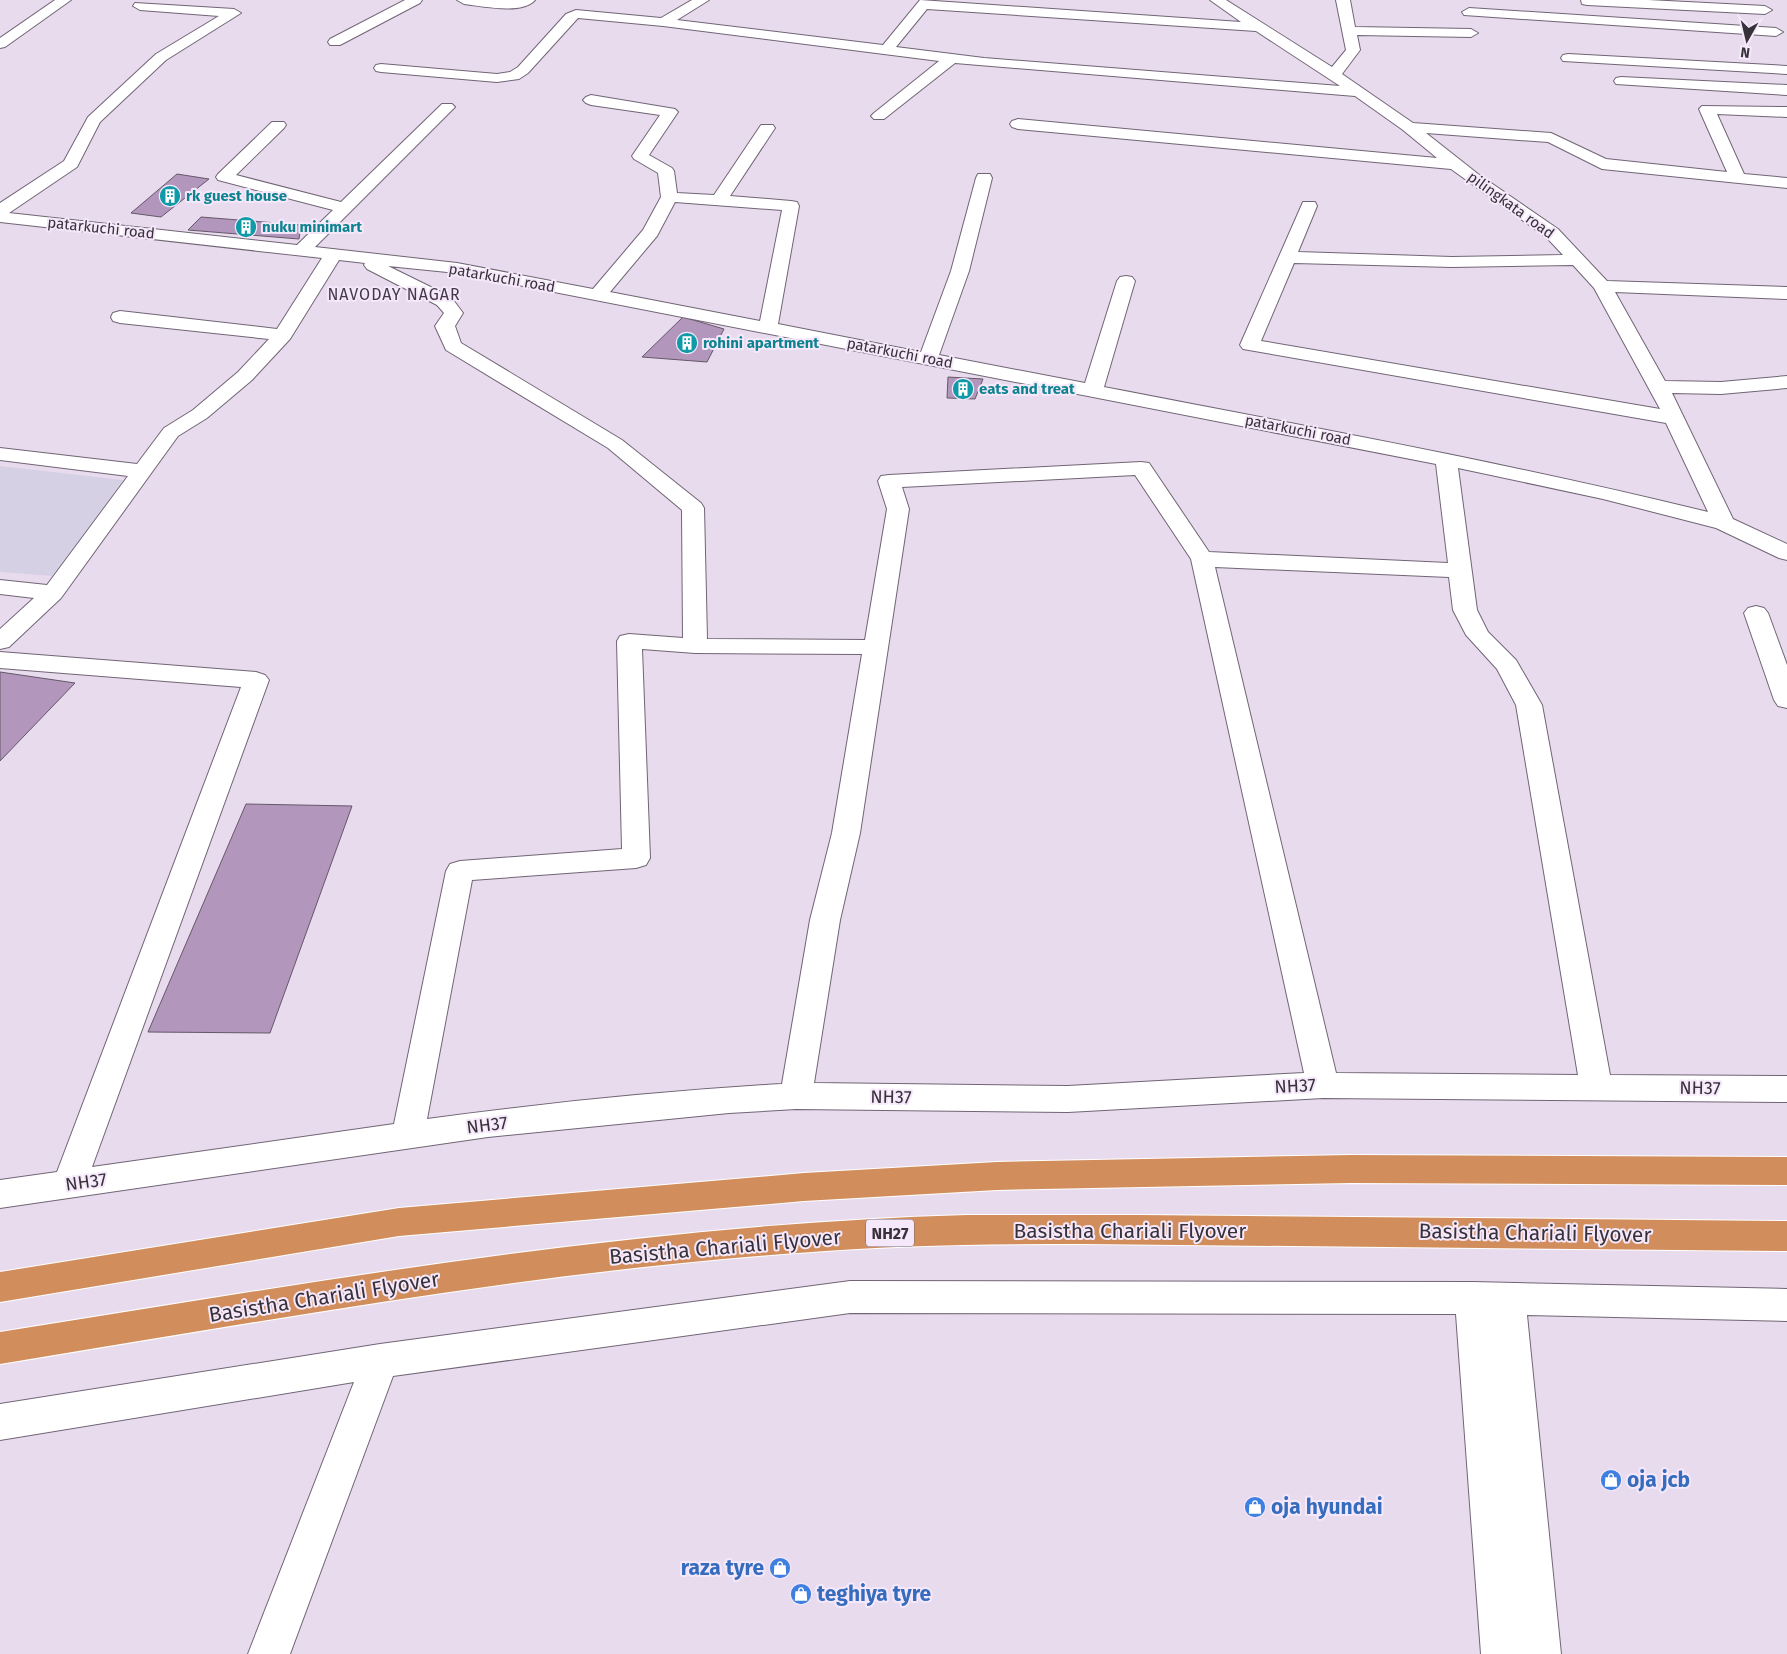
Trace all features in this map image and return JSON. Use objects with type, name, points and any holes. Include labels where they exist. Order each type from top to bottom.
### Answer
[{"type":"highway","points":[[0,1287],[399,1222],[814,1186],[997,1176],[1351,1169],[1787,1171]]},
{"type":"highway","name":"Basistha Chariali Flyover","points":[[0,1348],[338,1294],[645,1253],[797,1238],[881,1233],[1082,1229],[1787,1236]]},
{"type":"street","points":[[2,41],[64,0]]},
{"type":"street","points":[[335,42],[415,0]]},
{"type":"street","points":[[464,0],[518,5],[528,0]]},
{"type":"street","points":[[663,22],[697,0]]},
{"type":"street","name":"pilingkata road","points":[[1217,0],[1334,75],[1410,127],[1456,164],[1552,233],[1602,286],[1674,418],[1724,523]]},
{"type":"street","points":[[1334,75],[1353,50],[1343,0]]},
{"type":"street","points":[[1574,0],[1763,5],[1784,47]]},
{"type":"street","points":[[886,50],[925,3],[1259,27]]},
{"type":"street","points":[[0,211],[71,164],[94,120],[161,57],[234,13],[140,6]]},
{"type":"street","points":[[1468,12],[1776,32]]},
{"type":"street","points":[[381,68],[497,78],[514,76],[523,70],[571,17],[576,14],[663,22],[952,58],[1359,92]]},
{"type":"street","points":[[1350,31],[1471,33]]},
{"type":"street","points":[[879,116],[952,58]]},
{"type":"street","points":[[1568,58],[1787,70]]},
{"type":"street","points":[[1621,81],[1787,90]]},
{"type":"street","points":[[591,100],[670,112],[640,156],[666,172],[669,197],[651,232],[597,295]]},
{"type":"street","points":[[301,250],[447,107]]},
{"type":"street","points":[[1738,178],[1707,110],[1787,112]]},
{"type":"street","points":[[1018,124],[1456,164]]},
{"type":"street","points":[[278,125],[224,177],[344,208]]},
{"type":"street","points":[[1410,127],[1551,138],[1602,164],[1787,183]]},
{"type":"street","points":[[719,200],[767,128]]},
{"type":"street","points":[[928,359],[960,271],[984,178]]},
{"type":"street","points":[[669,197],[791,206],[768,328]]},
{"type":"street","points":[[1309,206],[1250,345],[1674,418]]},
{"type":"street","name":"patarkuchi road","points":[[0,217],[457,268],[1446,460],[1604,493],[1724,523],[1787,554]]},
{"type":"street","points":[[0,642],[53,593],[171,432],[200,414],[245,376],[283,335],[334,254]]},
{"type":"street","points":[[356,257],[444,300],[454,313],[445,326],[453,346],[615,444],[693,508],[695,646]]},
{"type":"street","points":[[1287,258],[1452,262],[1577,260]]},
{"type":"street","points":[[1093,391],[1126,282]]},
{"type":"street","points":[[1602,286],[1787,293]]},
{"type":"street","points":[[120,317],[283,335]]},
{"type":"street","points":[[1657,387],[1721,388],[1787,382]]},
{"type":"street","points":[[0,454],[142,471]]},
{"type":"street","points":[[1446,460],[1465,610],[1478,635],[1507,665],[1529,705],[1596,1087]]},
{"type":"street","points":[[796,1096],[825,920],[846,833],[898,509],[888,481],[1141,468],[1202,559],[1323,1085]]},
{"type":"street","points":[[1202,559],[1460,571]]},
{"type":"street","points":[[0,587],[53,593]]},
{"type":"street","points":[[1756,612],[1787,700]]},
{"type":"street","points":[[408,1136],[460,872],[636,858],[629,641],[695,646],[875,648]]},
{"type":"street","points":[[0,660],[256,680],[69,1185]]},
{"type":"street","name":"NH37","points":[[0,1194],[536,1119],[728,1100],[796,1096],[1068,1099],[1323,1085],[1787,1089]]},
{"type":"street","points":[[0,1422],[380,1361],[850,1297],[1491,1299],[1787,1305]]},
{"type":"street","points":[[1491,1299],[1502,1654]]},
{"type":"street","points":[[1491,1299],[1540,1654]]},
{"type":"street","points":[[269,1654],[380,1361]]},
{"type":"shaded area","points":[[0,466],[123,480],[52,576],[0,572]]},
{"type":"building","name":"rk guest house","points":[[177,174],[209,179],[161,217],[131,213]]},
{"type":"building","name":"nuku minimart","points":[[201,217],[301,225],[299,239],[188,230]]},
{"type":"building","name":"rohini apartment","points":[[683,317],[724,329],[707,362],[642,357]]},
{"type":"building","name":"eats and treat","points":[[948,377],[983,379],[975,399],[947,398]]},
{"type":"building","points":[[0,672],[75,683],[0,761]]},
{"type":"building","points":[[246,804],[352,806],[270,1033],[148,1032]]},
{"type":"place","name":"rk guest house","points":[[170,196]]},
{"type":"place","name":"nuku minimart","points":[[246,227]]},
{"type":"place","name":"rohini apartment","points":[[687,343]]},
{"type":"place","name":"eats and treat","points":[[963,389]]},
{"type":"place","name":"oja jcb","points":[[1611,1480]]},
{"type":"place","name":"oja hyundai","points":[[1255,1507]]},
{"type":"place","name":"raza tyre","points":[[780,1568]]},
{"type":"place","name":"teghiya tyre","points":[[801,1594]]},
{"type":"district","name":"NAVODAY NAGAR","points":[[394,294]]}]
